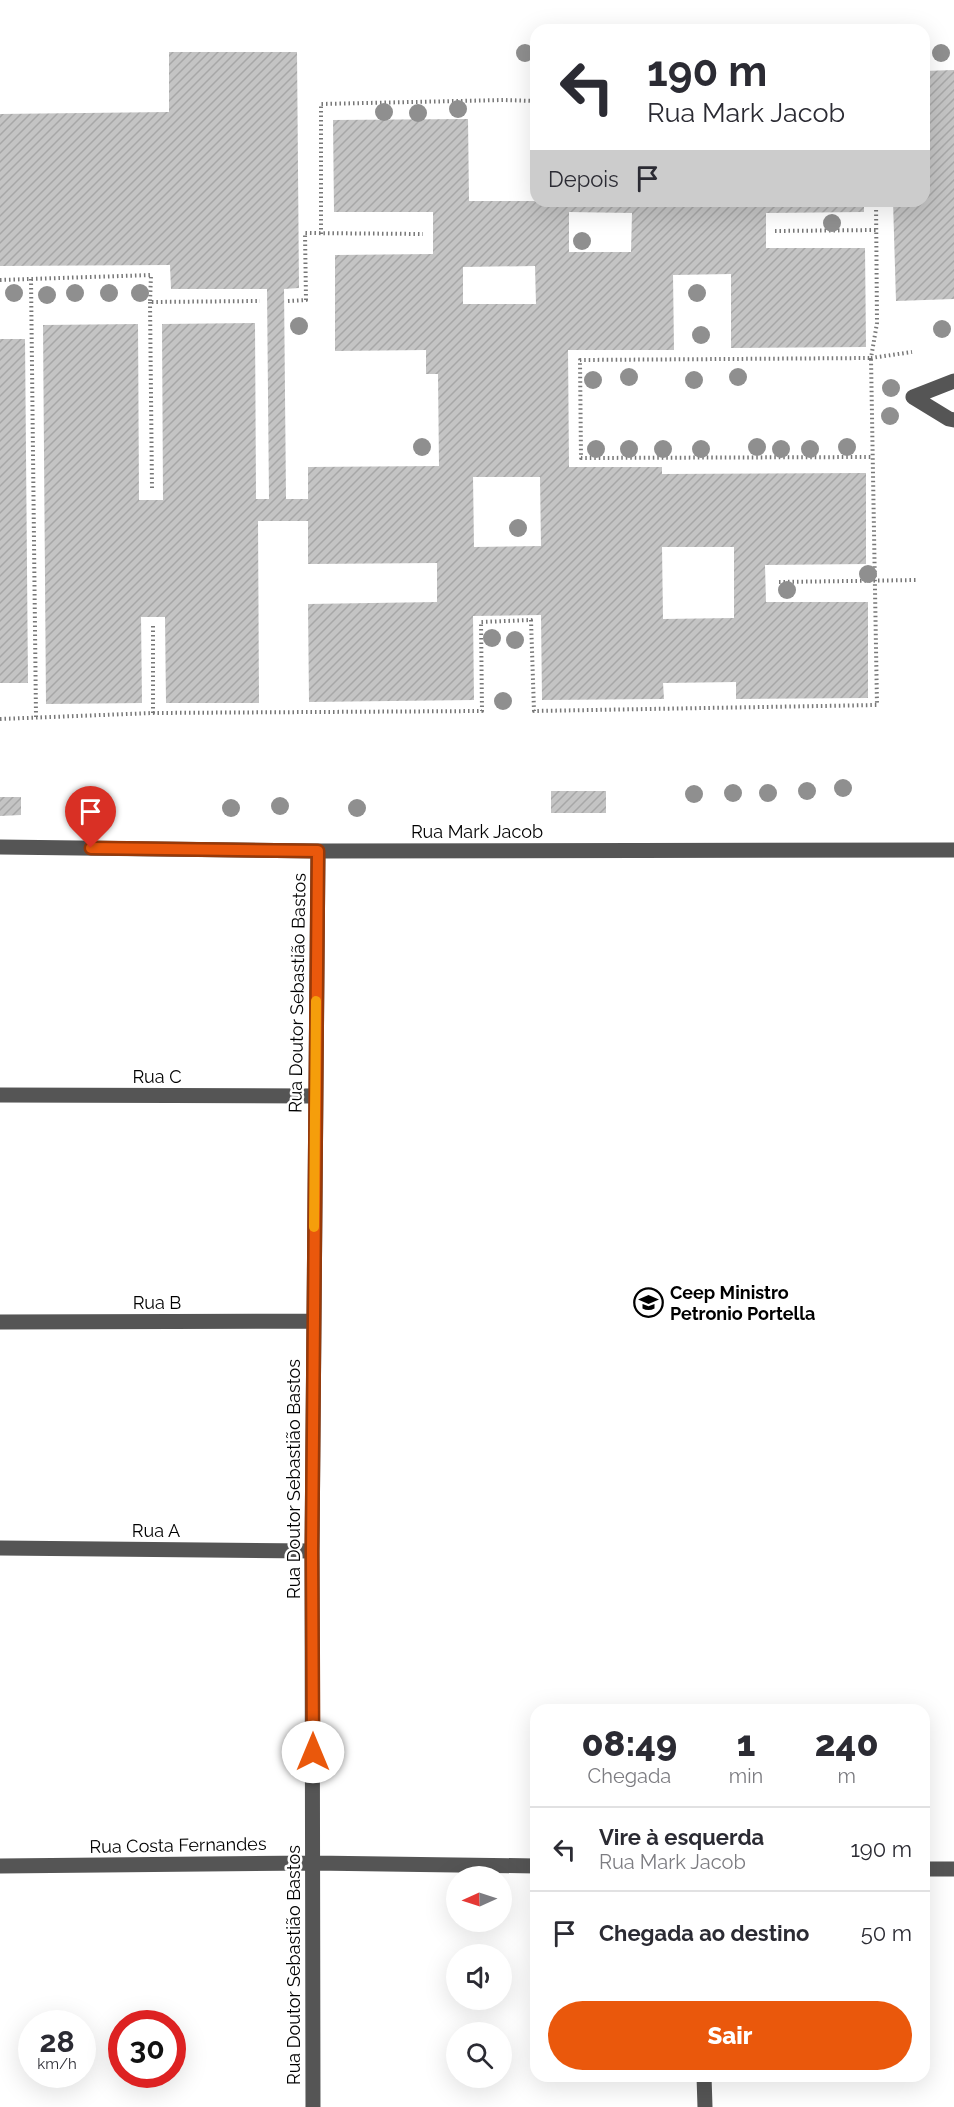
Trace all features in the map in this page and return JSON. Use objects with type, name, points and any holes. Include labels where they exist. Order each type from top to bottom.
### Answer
[{"type":"street","points":[[954,381],[913,397],[954,420]]},
{"type":"street","name":"Rua Mark Jacob","points":[[0,847],[318,851],[954,850]]},
{"type":"street","name":"Rua Doutor Sebastião Bastos","points":[[313,2107],[312,1551],[318,851]]},
{"type":"street","name":"Rua C","points":[[0,1095],[315,1096]]},
{"type":"street","name":"Rua B","points":[[0,1322],[314,1321]]},
{"type":"street","name":"Rua A","points":[[0,1548],[312,1551]]},
{"type":"street","name":"Rua Costa Fernandes","points":[[0,1866],[313,1863],[530,1866]]},
{"type":"street","points":[[930,1869],[954,1869]]},
{"type":"street","points":[[704,2082],[705,2107]]},
{"type":"path","points":[[321,234],[321,104],[530,101]]},
{"type":"path","points":[[0,719],[153,713],[482,711],[481,622],[531,621],[534,711],[877,705],[871,358],[876,323],[876,207]]},
{"type":"path","points":[[775,231],[876,230]]},
{"type":"path","points":[[288,301],[306,300],[305,233],[423,234]]},
{"type":"path","points":[[0,280],[151,275],[152,489]]},
{"type":"path","points":[[31,279],[36,717]]},
{"type":"path","points":[[150,302],[260,301]]},
{"type":"path","points":[[872,457],[581,458],[580,360],[871,358],[912,352]]},
{"type":"path","points":[[779,582],[918,580]]},
{"type":"path","points":[[153,626],[153,713]]},
{"type":"building","points":[[169,52],[297,52],[299,288],[284,289],[286,499],[308,499],[308,467],[439,466],[438,374],[426,374],[426,350],[335,351],[335,255],[433,254],[433,212],[334,212],[333,120],[468,119],[469,201],[530,201],[530,207],[864,207],[864,212],[766,213],[766,248],[865,248],[866,347],[731,348],[731,274],[673,275],[674,350],[568,350],[569,467],[662,467],[662,474],[866,473],[866,564],[765,565],[766,602],[868,602],[868,698],[736,699],[736,682],[663,683],[664,699],[542,700],[541,615],[473,616],[474,700],[309,702],[308,604],[437,602],[437,563],[308,564],[308,521],[258,521],[259,703],[166,703],[165,617],[141,617],[142,703],[46,704],[43,325],[138,324],[139,500],[163,500],[162,324],[255,323],[256,499],[269,499],[267,289],[171,289],[170,265],[0,266],[0,114],[169,112]],"holes":[[[569,212],[632,213],[631,252],[569,252]],[[535,266],[536,304],[463,304],[463,267]],[[473,477],[540,477],[541,546],[474,547]],[[662,547],[734,547],[734,618],[663,619]]]},
{"type":"building","points":[[954,70],[954,299],[896,301],[893,207],[930,207],[930,71]]},
{"type":"building","points":[[0,339],[25,339],[28,683],[0,683]]},
{"type":"building","points":[[551,791],[606,791],[606,813],[551,813]]},
{"type":"building","points":[[0,797],[21,797],[21,815],[0,816]]},
{"type":"slow traffic","points":[[314,1227],[316,1001]]},
{"type":"place","name":"Ceep Ministro Petronio Portella","points":[[649,1302]]},
{"type":"route","points":[[91,848],[318,851],[312,1551],[313,1752]]}]
